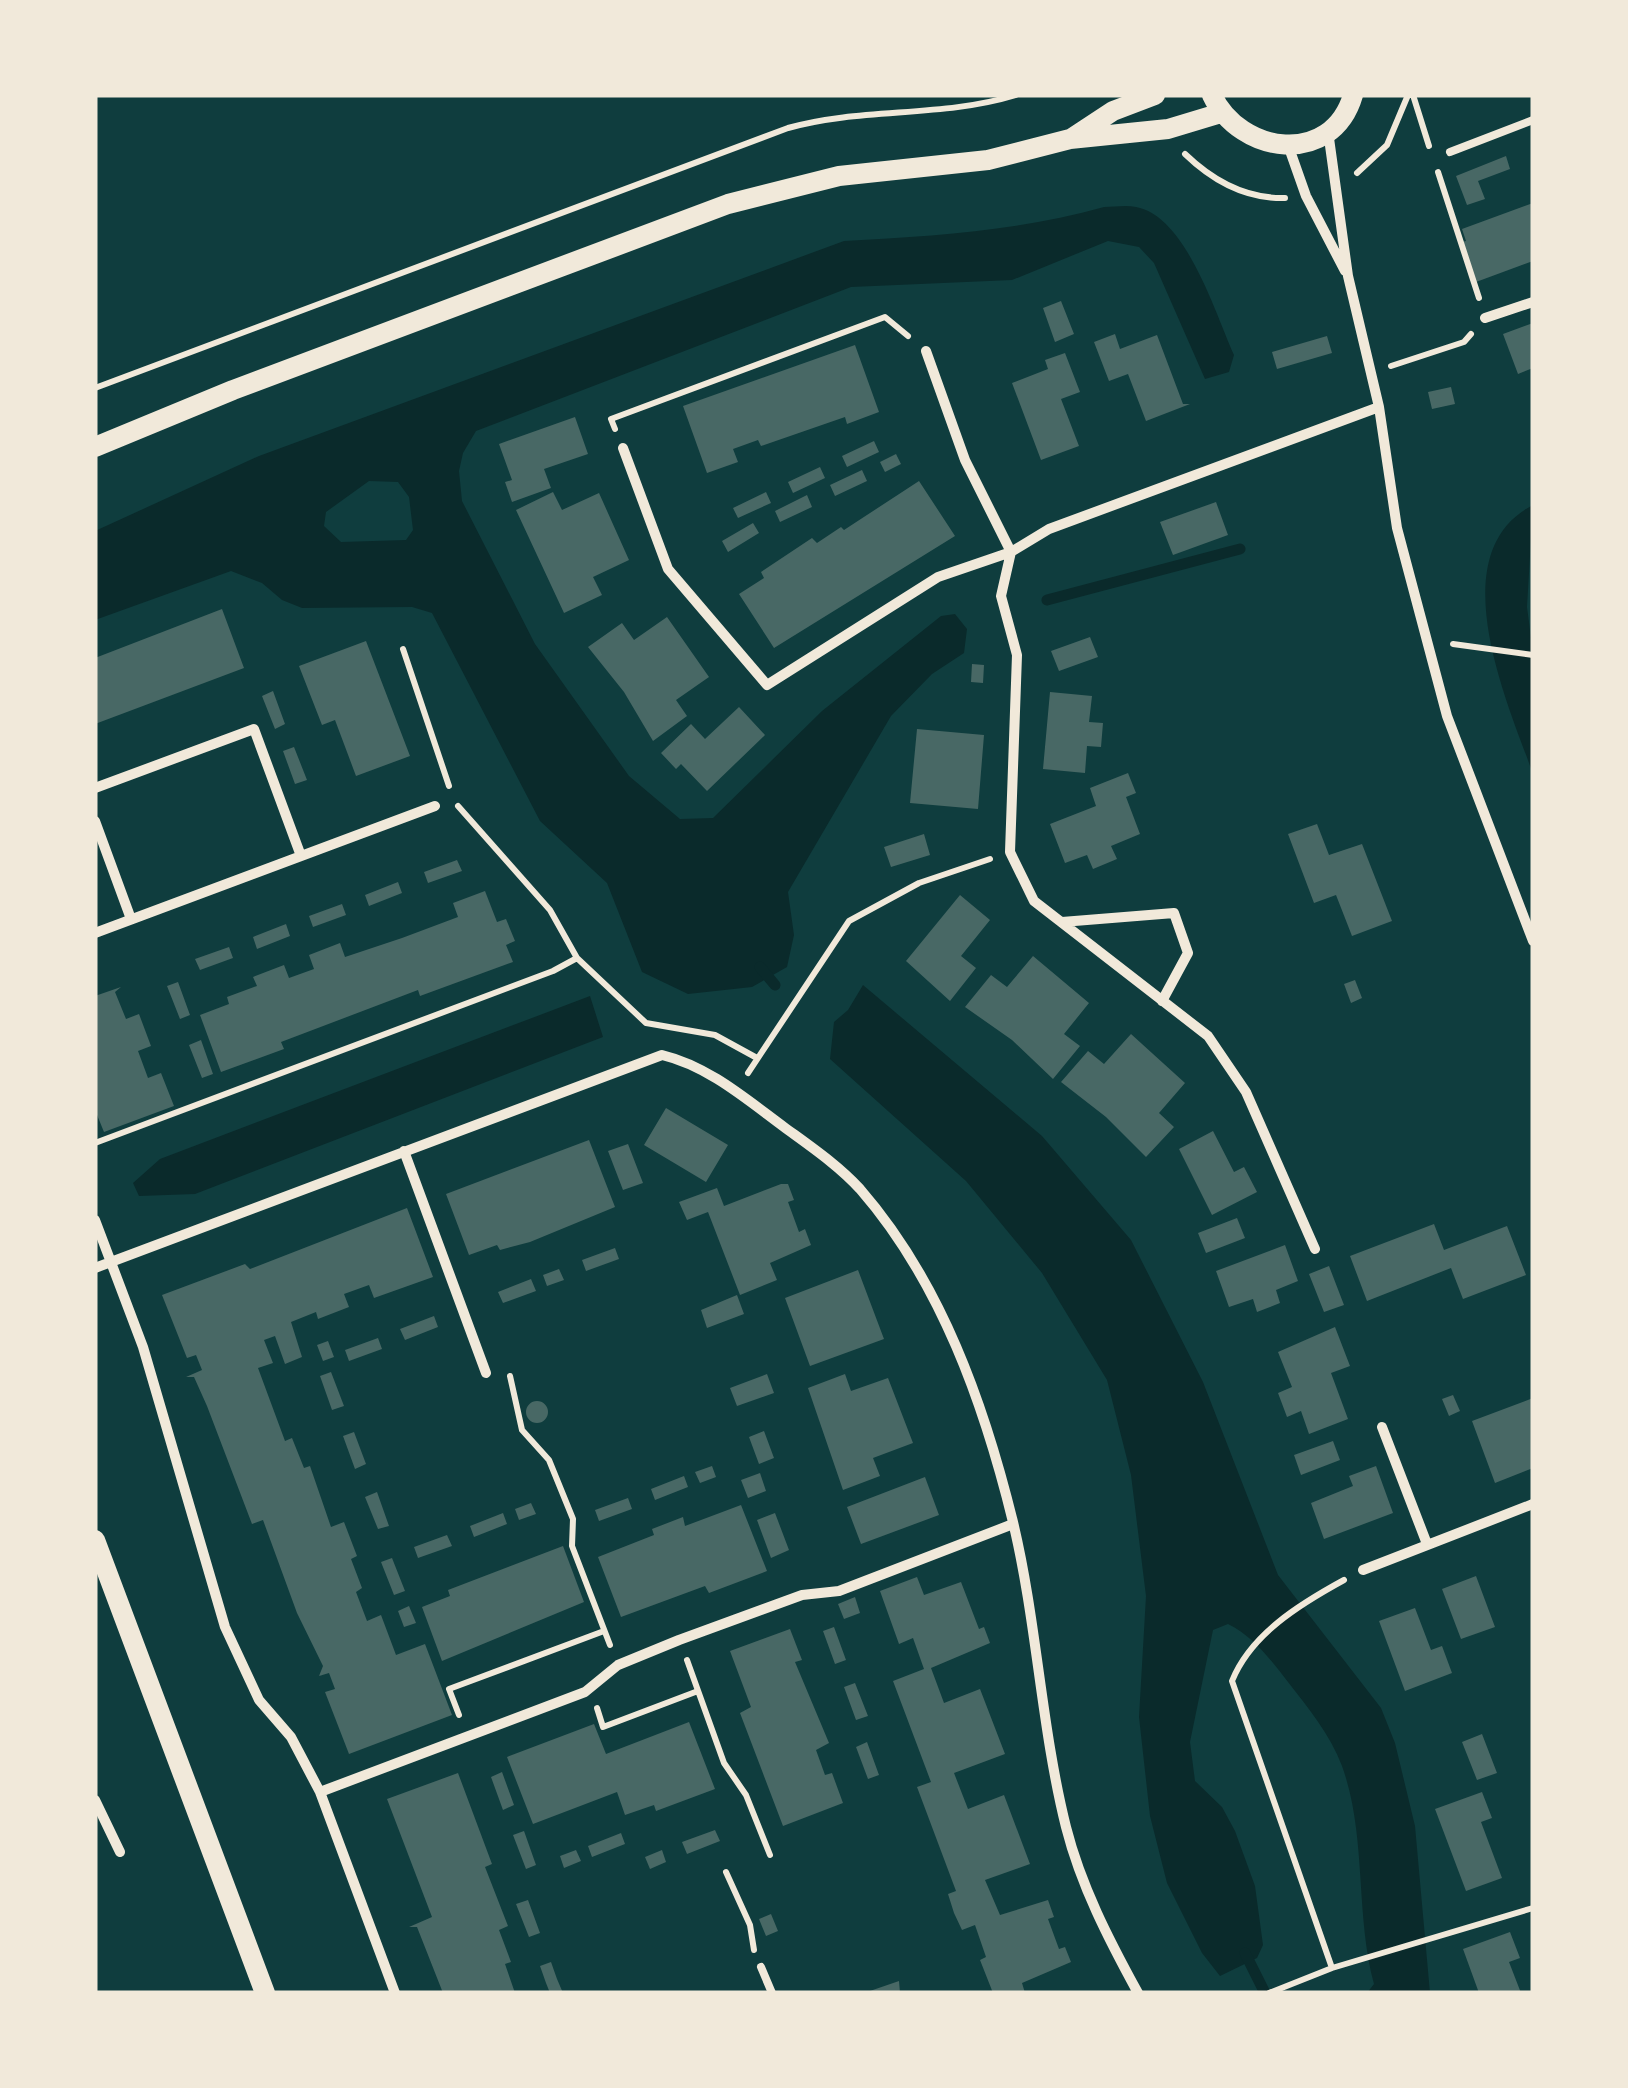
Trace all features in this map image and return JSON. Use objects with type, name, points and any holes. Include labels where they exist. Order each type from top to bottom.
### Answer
[{"type":"main road","points":[[1070,140],[1113,112],[1155,95]]},
{"type":"main road","points":[[95,448],[233,390],[728,204],[797,184],[988,160],[1070,140],[1168,129],[1216,104],[1250,138],[1288,145],[1328,131],[1350,106],[1353,95]]},
{"type":"main road","points":[[95,1540],[265,1993]]},
{"type":"street","points":[[1328,131],[1348,276],[1379,408],[1398,528],[1447,716],[1533,941]]},
{"type":"street","points":[[1288,145],[1306,196],[1348,276]]},
{"type":"street","points":[[1485,318],[1533,302]]},
{"type":"street","points":[[926,351],[964,460],[1011,552],[1001,596],[1017,654],[1010,852],[1034,901],[1208,1036],[1246,1092],[1315,1249]]},
{"type":"street","points":[[623,448],[668,569],[767,684],[938,577],[1011,552],[1048,529],[1379,408]]},
{"type":"street","points":[[95,788],[254,730],[301,856]]},
{"type":"street","points":[[95,933],[435,806]]},
{"type":"street","points":[[95,821],[131,919]]},
{"type":"street","points":[[1062,922],[1174,913],[1188,953],[1162,1001]]},
{"type":"street","points":[[95,1268],[662,1055],[686,1061],[737,1093],[828,1160],[895,1232],[961,1352],[1013,1524],[1042,1712],[1067,1830],[1103,1930],[1138,1993]]},
{"type":"street","points":[[404,1151],[486,1373]]},
{"type":"street","points":[[95,1220],[142,1347],[226,1627],[259,1700],[291,1737],[320,1792],[396,1993]]},
{"type":"street","points":[[1382,1427],[1427,1544]]},
{"type":"street","points":[[1363,1570],[1533,1504]]},
{"type":"street","points":[[320,1792],[590,1688],[618,1665],[679,1640],[802,1595],[839,1591],[1013,1524]]},
{"type":"street","points":[[95,1800],[120,1852]]},
{"type":"lane","points":[[1450,152],[1533,120]]},
{"type":"lane","points":[[761,1967],[772,1993]]},
{"type":"path","points":[[95,388],[788,128],[858,115],[960,110],[1016,95]]},
{"type":"path","points":[[1410,95],[1431,151]]},
{"type":"path","points":[[1338,186],[1387,145],[1410,95]]},
{"type":"path","points":[[1168,129],[1203,171],[1226,185],[1279,198],[1306,196]]},
{"type":"path","points":[[1371,373],[1464,342],[1485,318],[1437,169]]},
{"type":"path","points":[[623,448],[611,418],[885,318],[926,351]]},
{"type":"path","points":[[1476,645],[1533,655]]},
{"type":"path","points":[[403,649],[454,801],[550,910],[577,958],[646,1023],[715,1034],[757,1058]]},
{"type":"path","points":[[737,1093],[849,920],[919,883],[1010,852]]},
{"type":"path","points":[[95,1143],[553,971],[577,958]]},
{"type":"path","points":[[506,1366],[522,1430],[548,1460],[573,1519],[572,1546],[618,1665]]},
{"type":"path","points":[[1332,1968],[1232,1682],[1243,1653],[1309,1599],[1363,1570]]},
{"type":"path","points":[[468,1738],[449,1688],[604,1630]]},
{"type":"path","points":[[679,1640],[724,1763],[746,1795],[770,1856]]},
{"type":"path","points":[[590,1688],[603,1727],[698,1691]]},
{"type":"path","points":[[726,1872],[746,1914],[761,1967]]},
{"type":"path","points":[[1269,1993],[1332,1968],[1533,1908]]},
{"type":"water","points":[[1132,206],[1154,214],[1170,228],[1197,269],[1234,355],[1229,372],[1205,379],[1154,263],[1139,247],[1108,241],[1012,280],[851,287],[476,431],[463,453],[459,471],[462,501],[535,644],[629,776],[680,819],[713,818],[822,711],[941,616],[955,614],[967,629],[964,653],[932,674],[891,716],[788,892],[794,935],[787,967],[752,987],[688,994],[642,972],[607,883],[540,821],[432,613],[412,607],[302,608],[282,600],[262,583],[231,571],[95,620],[95,531],[259,456],[844,241],[975,231],[1104,207]],"holes":[[[369,481],[398,482],[409,497],[413,530],[406,540],[341,542],[324,526],[326,512]]]},
{"type":"water","points":[[1533,505],[1527,607],[1533,653],[1533,774],[1497,669],[1485,592],[1490,557],[1505,527]]},
{"type":"water","points":[[863,985],[1042,1136],[1131,1240],[1203,1382],[1278,1575],[1381,1708],[1395,1743],[1415,1826],[1430,1993],[1367,1993],[1374,1984],[1355,1819],[1342,1766],[1318,1722],[1275,1665],[1254,1642],[1228,1624],[1213,1630],[1190,1742],[1195,1781],[1222,1807],[1255,1886],[1263,1945],[1257,1958],[1220,1976],[1202,1953],[1167,1883],[1150,1816],[1139,1717],[1146,1596],[1131,1475],[1107,1380],[1042,1273],[966,1181],[830,1059],[834,1022],[848,1010]]},
{"type":"water","points":[[590,996],[603,1037],[195,1194],[139,1196],[133,1183],[160,1159]]},
{"type":"building","points":[[1506,156],[1510,169],[1478,181],[1485,199],[1467,205],[1456,176]]},
{"type":"building","points":[[1533,203],[1533,261],[1476,282],[1462,242],[1466,241],[1462,229]]},
{"type":"building","points":[[1061,301],[1074,334],[1055,342],[1043,308]]},
{"type":"building","points":[[1533,323],[1533,368],[1518,374],[1503,334]]},
{"type":"building","points":[[1115,334],[1120,349],[1157,335],[1183,404],[1190,404],[1146,421],[1128,374],[1109,381],[1094,342]]},
{"type":"building","points":[[1327,336],[1332,353],[1277,369],[1272,352]]},
{"type":"building","points":[[855,345],[879,412],[847,424],[845,417],[761,446],[758,440],[733,449],[738,462],[707,473],[683,406]]},
{"type":"building","points":[[1065,353],[1080,392],[1061,399],[1079,446],[1041,460],[1012,383],[1048,369],[1045,360]]},
{"type":"building","points":[[1451,387],[1455,404],[1432,409],[1428,392]]},
{"type":"building","points":[[575,417],[588,454],[544,469],[551,488],[512,502],[505,482],[512,480],[499,444]]},
{"type":"building","points":[[874,441],[879,452],[847,467],[842,456]]},
{"type":"building","points":[[896,454],[901,464],[885,472],[880,462]]},
{"type":"building","points":[[820,467],[825,478],[793,493],[788,482]]},
{"type":"building","points":[[862,470],[867,481],[835,496],[830,485]]},
{"type":"building","points":[[919,481],[955,536],[774,648],[739,594],[764,578],[761,572],[812,538],[817,543],[841,527],[844,530]]},
{"type":"building","points":[[553,492],[562,510],[599,493],[629,560],[593,577],[602,595],[564,613],[516,510]]},
{"type":"building","points":[[766,492],[771,503],[738,518],[733,508]]},
{"type":"building","points":[[807,495],[812,507],[780,522],[775,511]]},
{"type":"building","points":[[1216,502],[1228,535],[1173,555],[1160,522]]},
{"type":"building","points":[[753,523],[759,533],[728,552],[722,541]]},
{"type":"building","points":[[222,609],[244,668],[95,724],[95,658]]},
{"type":"building","points":[[667,617],[709,677],[676,700],[687,716],[653,741],[624,692],[588,647],[622,623],[634,640]]},
{"type":"building","points":[[1090,637],[1098,657],[1059,671],[1051,651]]},
{"type":"building","points":[[366,641],[410,756],[356,776],[335,720],[322,725],[299,666]]},
{"type":"building","points":[[972,664],[984,665],[983,683],[971,682]]},
{"type":"building","points":[[273,691],[285,724],[275,729],[262,696]]},
{"type":"building","points":[[1050,692],[1092,696],[1089,722],[1103,723],[1101,747],[1087,746],[1085,773],[1043,769]]},
{"type":"building","points":[[739,707],[765,735],[707,791],[681,764],[676,769],[661,753],[691,724],[705,739]]},
{"type":"building","points":[[917,729],[984,735],[978,809],[910,803]]},
{"type":"building","points":[[294,747],[307,780],[295,784],[283,751]]},
{"type":"building","points":[[1128,773],[1136,793],[1126,797],[1140,834],[1111,846],[1117,859],[1093,869],[1087,855],[1065,863],[1050,824],[1096,806],[1090,788]]},
{"type":"building","points":[[1317,824],[1329,855],[1362,844],[1392,921],[1352,936],[1336,895],[1314,903],[1288,834]]},
{"type":"building","points":[[924,834],[930,855],[891,867],[884,847]]},
{"type":"building","points":[[457,860],[462,871],[428,883],[424,872]]},
{"type":"building","points":[[398,882],[402,893],[369,906],[365,895]]},
{"type":"building","points":[[485,891],[497,922],[506,919],[515,941],[506,945],[513,962],[420,996],[418,990],[281,1042],[284,1049],[221,1072],[200,1015],[229,1004],[227,997],[257,986],[253,977],[284,965],[289,978],[314,969],[309,955],[340,943],[345,957],[402,938],[458,917],[453,903]]},
{"type":"building","points":[[960,895],[990,920],[961,956],[976,968],[950,1001],[906,961]]},
{"type":"building","points":[[342,904],[346,915],[313,927],[309,916]]},
{"type":"building","points":[[286,924],[290,936],[257,949],[253,937]]},
{"type":"building","points":[[229,947],[233,958],[200,970],[195,959]]},
{"type":"building","points":[[1033,956],[1089,1003],[1064,1034],[1080,1046],[1053,1079],[1012,1040],[965,1007],[991,975],[1007,987]]},
{"type":"building","points":[[1355,980],[1362,998],[1351,1003],[1344,984]]},
{"type":"building","points":[[178,982],[190,1015],[180,1019],[167,986]]},
{"type":"building","points":[[121,987],[115,992],[126,1019],[139,1014],[151,1046],[138,1051],[148,1078],[161,1073],[174,1106],[104,1132],[95,1110],[95,996]]},
{"type":"building","points":[[1131,1034],[1185,1083],[1159,1113],[1174,1127],[1146,1157],[1106,1117],[1061,1082],[1088,1051],[1104,1064]]},
{"type":"building","points":[[201,1040],[213,1074],[202,1078],[189,1045]]},
{"type":"building","points":[[666,1108],[728,1145],[706,1182],[644,1145]]},
{"type":"building","points":[[1213,1131],[1234,1172],[1244,1167],[1257,1192],[1212,1215],[1179,1149]]},
{"type":"building","points":[[589,1140],[615,1207],[530,1242],[500,1250],[497,1245],[469,1255],[446,1194]]},
{"type":"building","points":[[628,1144],[643,1183],[623,1190],[608,1151]]},
{"type":"building","points":[[788,1184],[794,1200],[788,1202],[799,1232],[805,1229],[811,1245],[770,1263],[777,1280],[740,1295],[708,1212],[687,1220],[679,1202],[717,1188],[724,1206]]},
{"type":"building","points":[[407,1208],[433,1277],[374,1298],[369,1285],[344,1294],[349,1307],[318,1319],[316,1312],[291,1322],[302,1357],[285,1364],[275,1336],[264,1340],[273,1363],[258,1368],[285,1441],[292,1438],[304,1468],[310,1466],[331,1527],[344,1522],[357,1556],[351,1559],[362,1588],[356,1592],[367,1621],[381,1615],[396,1655],[425,1644],[452,1715],[349,1754],[325,1692],[335,1689],[329,1673],[319,1676],[323,1666],[297,1613],[263,1520],[252,1524],[194,1377],[186,1377],[202,1370],[196,1355],[187,1358],[162,1295],[245,1264],[250,1269]]},
{"type":"building","points":[[1237,1218],[1245,1238],[1206,1253],[1198,1233]]},
{"type":"building","points":[[1434,1224],[1444,1250],[1507,1226],[1526,1275],[1463,1299],[1451,1268],[1367,1301],[1350,1256]]},
{"type":"building","points":[[1285,1245],[1298,1281],[1276,1290],[1280,1303],[1257,1312],[1253,1299],[1229,1307],[1216,1271]]},
{"type":"building","points":[[615,1248],[619,1259],[586,1271],[582,1260]]},
{"type":"building","points":[[1329,1266],[1344,1305],[1324,1312],[1309,1274]]},
{"type":"building","points":[[559,1269],[564,1280],[547,1286],[543,1275]]},
{"type":"building","points":[[858,1270],[884,1339],[810,1366],[785,1298]]},
{"type":"building","points":[[531,1279],[536,1291],[503,1303],[498,1292]]},
{"type":"building","points":[[737,1295],[744,1314],[707,1328],[701,1310]]},
{"type":"building","points":[[434,1316],[438,1327],[405,1340],[400,1329]]},
{"type":"building","points":[[1335,1327],[1350,1366],[1331,1373],[1348,1419],[1309,1434],[1301,1411],[1287,1417],[1278,1393],[1292,1387],[1278,1352]]},
{"type":"building","points":[[378,1338],[382,1349],[349,1361],[345,1350]]},
{"type":"building","points":[[328,1341],[334,1357],[323,1361],[317,1345]]},
{"type":"building","points":[[331,1372],[344,1406],[332,1410],[320,1376]]},
{"type":"building","points":[[767,1374],[774,1393],[737,1406],[730,1388]]},
{"type":"building","points":[[845,1374],[851,1391],[888,1378],[913,1443],[873,1458],[880,1476],[843,1490],[808,1388]]},
{"type":"building","points":[[1453,1395],[1460,1411],[1449,1416],[1442,1399]]},
{"type":"building","points":[[1533,1398],[1533,1468],[1495,1483],[1472,1421]]},
{"type":"building","points":[[537,1401],[545,1404],[545,1420],[537,1423],[529,1420],[526,1412],[529,1404]]},
{"type":"building","points":[[764,1431],[774,1458],[759,1464],[749,1437]]},
{"type":"building","points":[[354,1432],[366,1464],[355,1469],[343,1436]]},
{"type":"building","points":[[1333,1441],[1340,1460],[1301,1475],[1294,1455]]},
{"type":"building","points":[[712,1466],[716,1477],[700,1483],[695,1472]]},
{"type":"building","points":[[1376,1466],[1393,1513],[1324,1539],[1311,1503],[1353,1486],[1349,1476]]},
{"type":"building","points":[[760,1473],[766,1491],[748,1498],[741,1480]]},
{"type":"building","points":[[684,1476],[688,1487],[655,1500],[651,1489]]},
{"type":"building","points":[[925,1477],[939,1515],[861,1544],[847,1507]]},
{"type":"building","points":[[377,1492],[389,1526],[378,1529],[365,1497]]},
{"type":"building","points":[[628,1498],[632,1509],[599,1521],[595,1510]]},
{"type":"building","points":[[531,1503],[536,1514],[519,1520],[515,1509]]},
{"type":"building","points":[[741,1505],[767,1571],[709,1593],[705,1586],[621,1617],[598,1557],[654,1535],[652,1529],[683,1517],[685,1526]]},
{"type":"building","points":[[503,1513],[507,1524],[474,1537],[470,1526]]},
{"type":"building","points":[[775,1513],[789,1550],[771,1558],[757,1520]]},
{"type":"building","points":[[447,1535],[452,1546],[418,1558],[414,1547]]},
{"type":"building","points":[[563,1546],[584,1602],[442,1661],[422,1607],[450,1596],[448,1590]]},
{"type":"building","points":[[392,1558],[405,1591],[394,1595],[381,1562]]},
{"type":"building","points":[[1476,1576],[1495,1627],[1461,1639],[1442,1589]]},
{"type":"building","points":[[917,1577],[924,1595],[961,1582],[979,1629],[984,1627],[990,1643],[931,1668],[944,1703],[980,1689],[1005,1754],[954,1773],[968,1809],[1004,1795],[1030,1864],[985,1880],[1000,1915],[1048,1900],[1054,1917],[1048,1919],[1059,1949],[1065,1947],[1071,1962],[1022,1983],[1025,1993],[993,1993],[980,1960],[986,1957],[975,1925],[962,1930],[954,1913],[948,1894],[956,1891],[917,1787],[931,1782],[893,1681],[924,1669],[913,1638],[899,1644],[880,1591]]},
{"type":"building","points":[[855,1597],[860,1613],[844,1619],[838,1604]]},
{"type":"building","points":[[409,1606],[416,1623],[404,1627],[398,1611]]},
{"type":"building","points":[[1415,1608],[1431,1650],[1442,1646],[1452,1673],[1405,1691],[1379,1621]]},
{"type":"building","points":[[834,1627],[846,1660],[835,1664],[823,1631]]},
{"type":"building","points":[[790,1629],[802,1660],[795,1662],[829,1743],[816,1750],[825,1775],[832,1773],[843,1803],[783,1826],[740,1713],[751,1707],[730,1651]]},
{"type":"building","points":[[855,1683],[868,1716],[856,1720],[844,1687]]},
{"type":"building","points":[[689,1722],[715,1789],[656,1811],[654,1805],[625,1815],[617,1792],[533,1824],[507,1757],[594,1724],[606,1754]]},
{"type":"building","points":[[1482,1734],[1497,1773],[1477,1780],[1462,1742]]},
{"type":"building","points":[[867,1742],[879,1775],[868,1779],[856,1747]]},
{"type":"building","points":[[502,1772],[514,1805],[503,1810],[491,1777]]},
{"type":"building","points":[[458,1773],[492,1864],[485,1867],[508,1926],[499,1930],[511,1962],[505,1964],[515,1993],[443,1993],[417,1927],[409,1927],[432,1917],[387,1799]]},
{"type":"building","points":[[1482,1792],[1492,1818],[1481,1822],[1502,1878],[1466,1891],[1435,1809]]},
{"type":"building","points":[[715,1830],[720,1841],[687,1854],[682,1842]]},
{"type":"building","points":[[524,1831],[536,1865],[526,1869],[513,1835]]},
{"type":"building","points":[[621,1833],[625,1844],[592,1857],[588,1846]]},
{"type":"building","points":[[576,1850],[581,1861],[564,1868],[560,1856]]},
{"type":"building","points":[[662,1850],[666,1862],[650,1869],[645,1857]]},
{"type":"building","points":[[528,1900],[540,1933],[529,1937],[516,1904]]},
{"type":"building","points":[[771,1914],[778,1931],[766,1936],[759,1919]]},
{"type":"building","points":[[1510,1932],[1520,1958],[1509,1962],[1521,1993],[1479,1993],[1463,1949]]},
{"type":"building","points":[[551,1962],[563,1993],[550,1993],[546,1983],[540,1966]]},
{"type":"building","points":[[899,1981],[900,1993],[867,1993],[867,1992]]},
{"type":"waterway","points":[[1047,600],[1240,549]]},
{"type":"waterway","points":[[760,967],[775,985]]},
{"type":"waterway","points":[[1245,1953],[1265,1993]]}]
